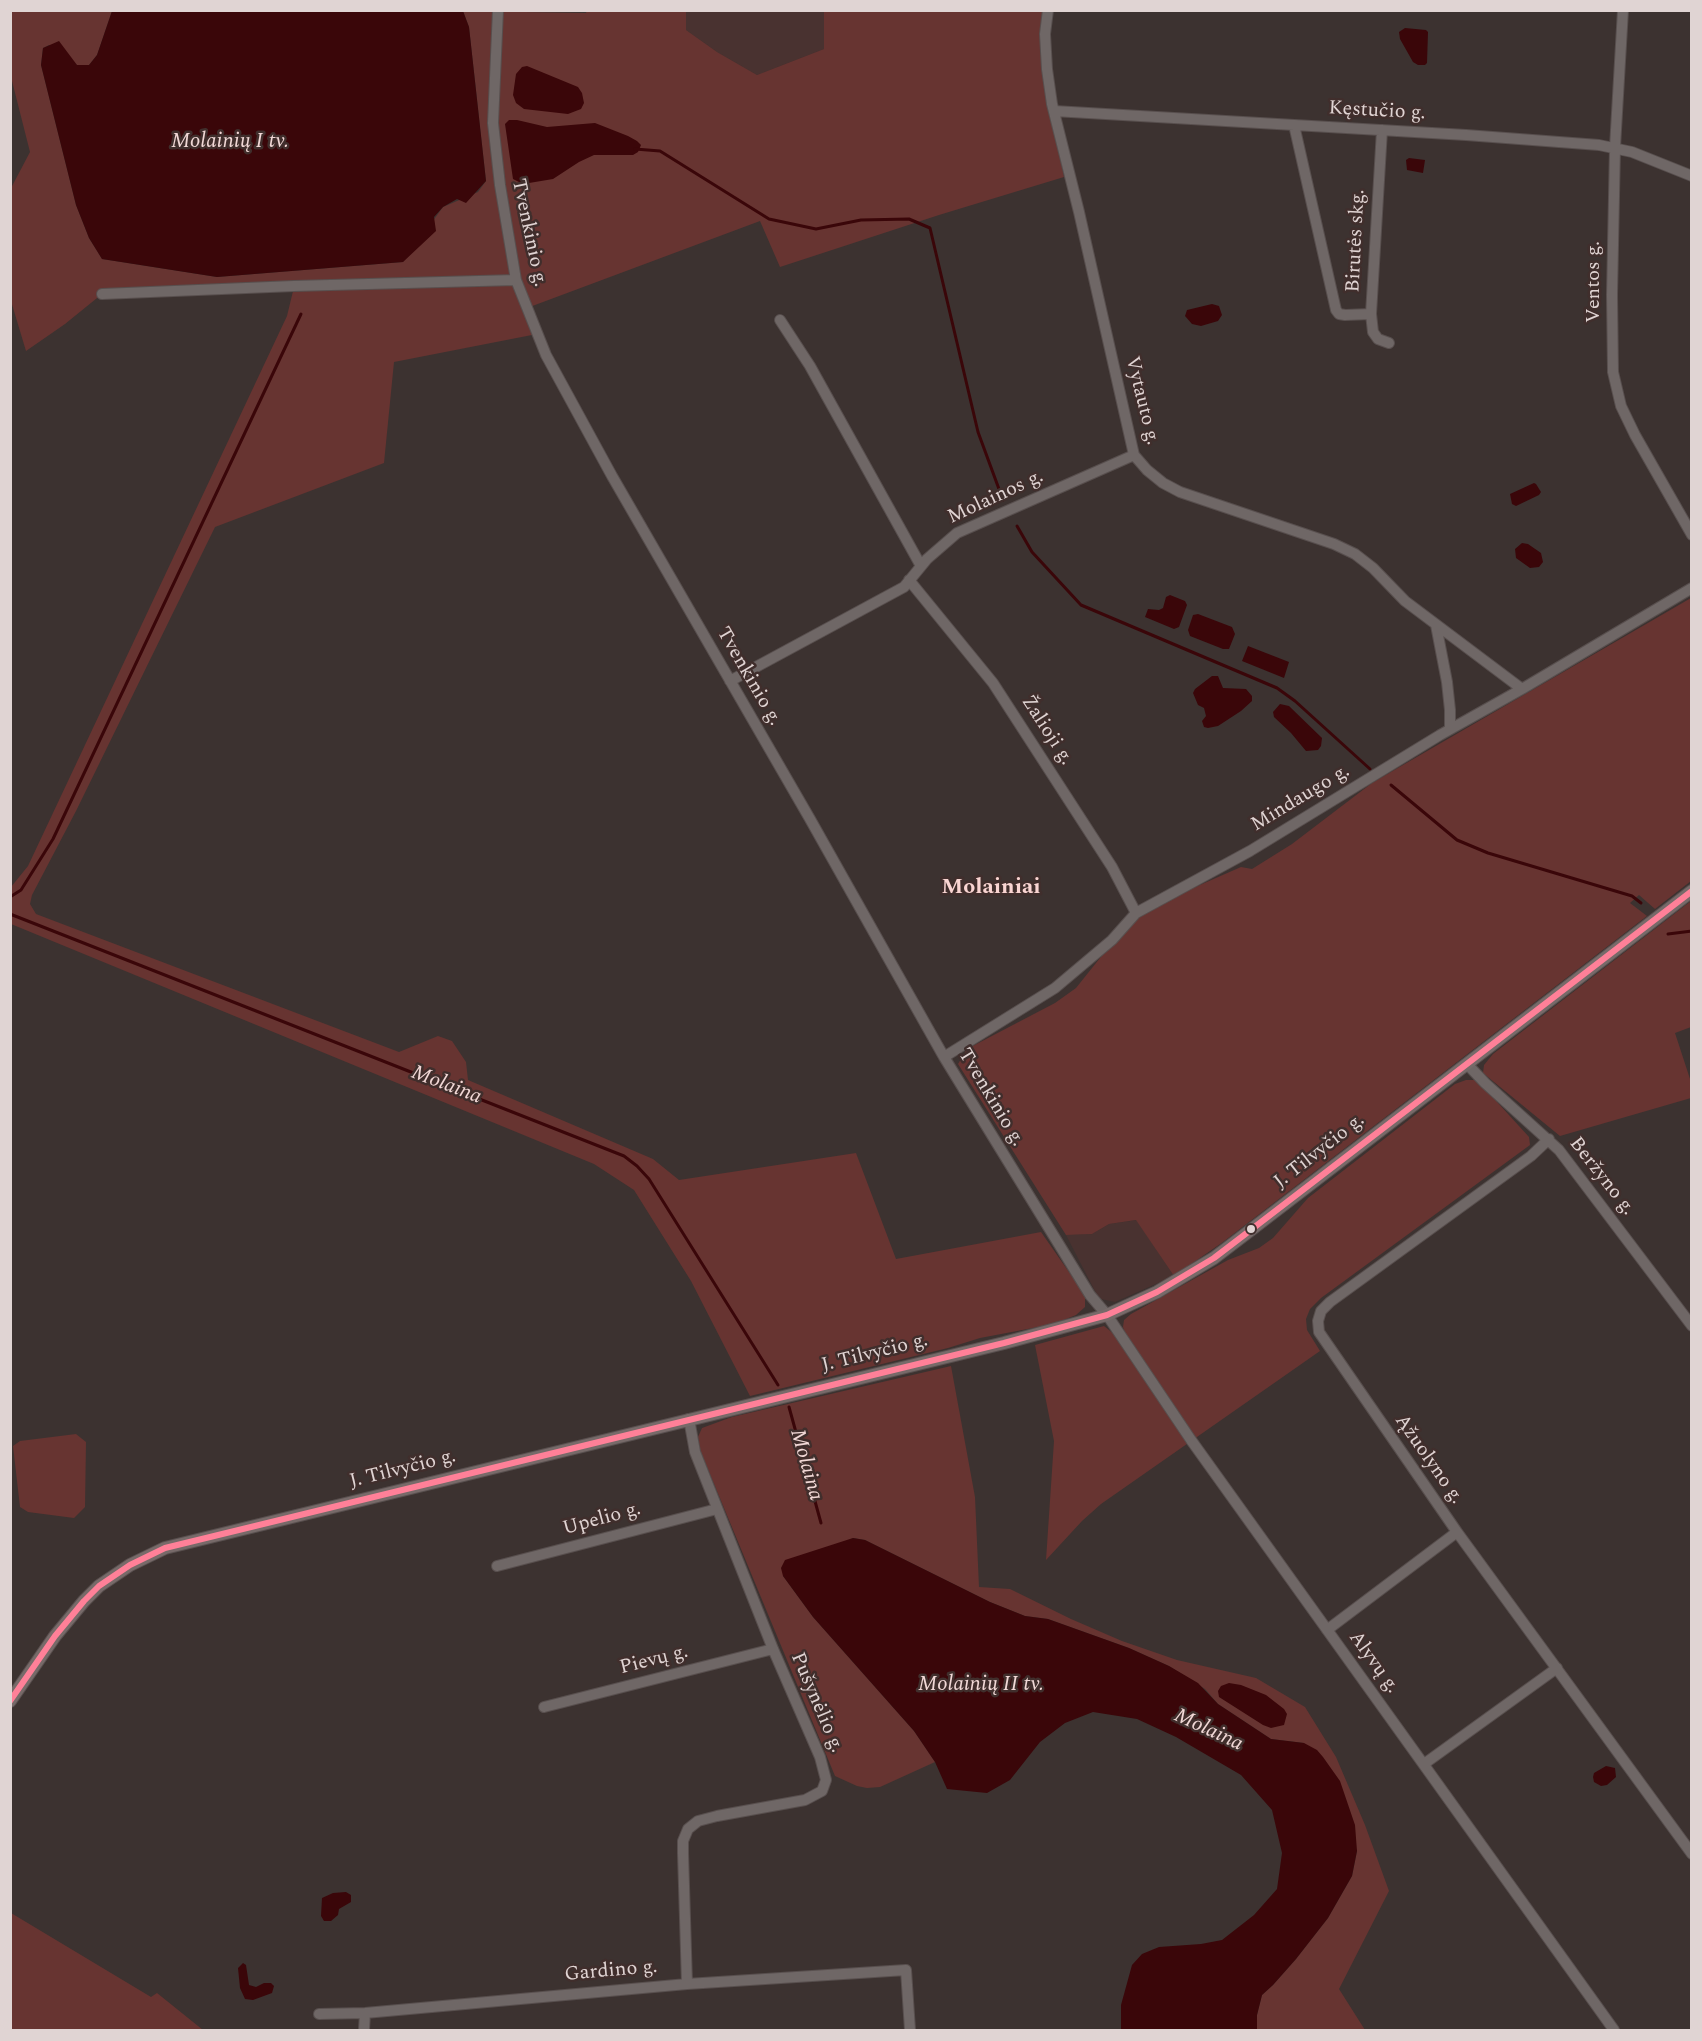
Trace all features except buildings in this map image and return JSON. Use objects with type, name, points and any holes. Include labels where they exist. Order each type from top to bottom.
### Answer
[{"type":"main road","name":"J. Tilvyčio g.","points":[[11,1700],[55,1636],[84,1600],[130,1564],[165,1548],[995,1345],[1107,1314],[1157,1292],[1214,1258],[1692,891]]},
{"type":"street","name":"Tvenkinio g.","points":[[498,10],[493,123],[500,185],[516,280],[546,355],[612,476],[944,1057],[1090,1295],[1107,1314]]},
{"type":"street","name":"Vytauto g.","points":[[1048,10],[1045,34],[1047,69],[1054,111],[1134,455],[1163,483],[1180,492],[1334,544],[1355,554],[1373,568],[1405,601],[1522,689]]},
{"type":"street","name":"Ventos g.","points":[[1623,10],[1615,147],[1613,372],[1621,406],[1635,435],[1692,535]]},
{"type":"street","name":"Kęstučio g.","points":[[1054,111],[1382,130],[1615,147],[1692,176]]},
{"type":"street","points":[[1294,125],[1336,310],[1339,314],[1345,315],[1371,314]]},
{"type":"street","name":"Birutės skg.","points":[[1382,130],[1371,314],[1373,332],[1378,339],[1389,343]]},
{"type":"street","points":[[102,294],[516,280]]},
{"type":"street","points":[[780,320],[810,366],[921,566]]},
{"type":"street","name":"Molainos g.","points":[[730,681],[904,587],[921,566],[957,533],[1134,455]]},
{"type":"street","name":"Žalioji g.","points":[[909,580],[993,683],[1112,867],[1136,913]]},
{"type":"street","name":"Mindaugo g.","points":[[944,1057],[1055,988],[1112,940],[1136,913],[1250,851],[1450,729],[1692,588]]},
{"type":"street","points":[[1436,624],[1447,682],[1450,729]]},
{"type":"street","name":"Beržyno g.","points":[[1467,1064],[1559,1150],[1692,1326]]},
{"type":"street","name":"Ąžuolyno g.","points":[[1549,1140],[1531,1156],[1330,1302],[1321,1311],[1318,1321],[1319,1332],[1457,1532],[1692,1854]]},
{"type":"street","name":"Alyvų g.","points":[[1107,1314],[1191,1440],[1614,2031]]},
{"type":"street","name":"Pušynėlio g.","points":[[687,1984],[683,1840],[688,1829],[698,1821],[717,1816],[816,1796],[824,1786],[825,1772],[773,1649],[695,1452],[689,1419]]},
{"type":"street","name":"Upelio g.","points":[[497,1566],[717,1509]]},
{"type":"street","points":[[1327,1630],[1457,1532]]},
{"type":"street","name":"Pievų g.","points":[[544,1707],[773,1649]]},
{"type":"street","points":[[1425,1764],[1557,1668]]},
{"type":"street","name":"Gardino g.","points":[[319,2014],[365,2013],[687,1984],[906,1970],[910,2031]]},
{"type":"street","points":[[364,2031],[365,2013]]},
{"type":"shaded area","points":[[587,10],[686,11],[686,30],[717,52],[757,75],[824,49],[824,11],[1044,11],[1045,79],[1064,177],[780,267],[760,221],[527,308],[537,334],[394,362],[384,463],[215,527],[76,811],[32,895],[30,904],[36,914],[399,1052],[438,1036],[452,1041],[466,1062],[468,1080],[653,1159],[679,1180],[856,1153],[896,1259],[1041,1232],[1085,1295],[1085,1307],[1076,1315],[1054,1324],[980,1338],[948,1348],[750,1396],[691,1281],[634,1190],[594,1164],[11,924],[11,887],[28,866],[287,316],[294,287],[102,294],[65,324],[26,351],[11,301],[10,190],[30,152],[11,77],[11,11],[112,11],[97,55],[89,65],[77,65],[49,45],[43,48],[41,65],[76,205],[89,238],[102,259],[217,277],[403,262],[443,207],[478,192],[486,181],[469,27],[463,11],[586,13]]},
{"type":"shaded area","points":[[686,11],[824,11],[824,49],[757,75],[717,52],[686,30]]},
{"type":"shaded area","points":[[1691,598],[1691,881],[1655,909],[1639,895],[1630,903],[1647,916],[1223,1242],[1174,1276],[1136,1220],[1109,1224],[1092,1234],[1066,1235],[958,1064],[967,1049],[1055,1003],[1076,988],[1136,913],[1241,867],[1252,869],[1292,844],[1372,783]]},
{"type":"shaded area","points":[[1691,901],[1691,1027],[1675,1033],[1691,1082],[1691,1098],[1560,1136],[1483,1073],[1484,1065],[1493,1054]]},
{"type":"shaded area","points":[[1466,1080],[1477,1080],[1529,1137],[1530,1145],[1321,1298],[1310,1309],[1306,1319],[1307,1330],[1320,1351],[1101,1504],[1046,1560],[1054,1441],[1035,1345],[1104,1326],[1114,1334],[1127,1338],[1123,1327],[1124,1320],[1131,1314],[1228,1260],[1259,1248],[1273,1238],[1308,1198],[1455,1084]]},
{"type":"shaded area","points":[[1137,1220],[1174,1276],[1115,1302],[1101,1299],[1066,1235],[1092,1234],[1109,1224]]},
{"type":"shaded area","points":[[951,1366],[975,1497],[979,1587],[1010,1589],[1122,1641],[1177,1660],[1256,1678],[1305,1707],[1336,1757],[1365,1825],[1389,1891],[1339,1989],[1365,2030],[1257,2030],[1257,2015],[1262,1995],[1296,1959],[1328,1918],[1352,1876],[1357,1851],[1304,1743],[1271,1739],[1218,1704],[1205,1689],[1169,1666],[1129,1648],[1048,1619],[1025,1616],[990,1602],[865,1540],[853,1538],[783,1576],[813,1617],[914,1731],[935,1762],[880,1787],[857,1786],[835,1776],[700,1450],[698,1437],[702,1428],[732,1417]]},
{"type":"shaded area","points":[[76,1434],[86,1442],[85,1507],[74,1518],[28,1512],[20,1507],[13,1446],[20,1441]]},
{"type":"shaded area","points":[[11,1913],[151,1997],[157,1993],[203,2030],[11,2030]]},
{"type":"water","name":"Molainių I tv.","points":[[112,11],[463,11],[469,27],[486,181],[466,203],[457,199],[443,207],[434,217],[436,231],[403,262],[217,277],[102,259],[89,238],[76,205],[41,65],[43,48],[59,41],[77,65],[89,65],[97,55]]},
{"type":"water","points":[[1405,28],[1428,32],[1427,63],[1425,65],[1413,62],[1400,39],[1399,32]]},
{"type":"water","points":[[527,66],[578,87],[584,103],[581,109],[568,114],[524,109],[516,103],[513,95],[516,74],[522,67]]},
{"type":"water","points":[[509,120],[547,127],[595,123],[628,136],[641,145],[638,152],[633,155],[594,155],[553,179],[523,184],[513,179],[505,124]]},
{"type":"water","points":[[1409,158],[1425,160],[1423,173],[1407,170],[1406,160]]},
{"type":"water","points":[[1212,304],[1219,306],[1222,315],[1218,321],[1201,326],[1192,324],[1185,316],[1187,310]]},
{"type":"water","points":[[1534,483],[1541,492],[1539,495],[1516,506],[1512,504],[1510,494]]},
{"type":"water","points":[[1522,543],[1528,544],[1541,553],[1543,562],[1539,567],[1530,568],[1516,558],[1515,549]]},
{"type":"water","points":[[1170,595],[1185,601],[1187,605],[1179,627],[1174,629],[1145,617],[1148,609],[1163,608],[1166,597]]},
{"type":"water","points":[[1198,614],[1232,627],[1235,634],[1229,649],[1223,649],[1190,636],[1188,630],[1193,615]]},
{"type":"water","points":[[1248,646],[1289,662],[1284,678],[1242,661]]},
{"type":"water","points":[[1212,676],[1218,676],[1223,688],[1246,689],[1252,696],[1252,701],[1218,726],[1208,728],[1204,727],[1202,721],[1206,716],[1204,708],[1198,705],[1193,693]]},
{"type":"water","points":[[1280,704],[1289,706],[1322,738],[1318,750],[1306,751],[1274,717],[1273,712]]},
{"type":"water","name":"Molainių II tv.","points":[[853,1538],[865,1540],[990,1602],[1025,1616],[1048,1619],[1129,1648],[1169,1666],[1198,1683],[1218,1704],[1271,1739],[1304,1743],[1317,1750],[1323,1757],[1340,1781],[1355,1825],[1357,1851],[1352,1876],[1328,1918],[1296,1959],[1262,1995],[1257,2015],[1257,2030],[1121,2030],[1121,2005],[1132,1965],[1142,1954],[1159,1947],[1222,1940],[1254,1915],[1277,1889],[1282,1853],[1272,1810],[1241,1775],[1176,1737],[1137,1719],[1093,1712],[1065,1723],[1040,1742],[1010,1780],[987,1793],[947,1789],[935,1762],[914,1731],[813,1617],[783,1576],[781,1568],[785,1560]]},
{"type":"water","points":[[1229,1683],[1266,1695],[1287,1714],[1284,1725],[1271,1728],[1263,1725],[1219,1697],[1218,1691],[1221,1686]]},
{"type":"water","points":[[1606,1766],[1615,1768],[1616,1777],[1607,1785],[1601,1786],[1594,1782],[1594,1773]]},
{"type":"water","points":[[346,1892],[351,1895],[351,1902],[339,1909],[338,1915],[331,1921],[324,1921],[321,1916],[322,1898],[333,1893]]},
{"type":"water","points":[[243,1963],[246,1965],[249,1985],[256,1987],[264,1983],[271,1983],[274,1986],[272,1993],[253,2000],[245,1999],[240,1988],[238,1968]]},
{"type":"waterway","points":[[635,149],[660,151],[769,219],[816,229],[861,220],[909,219],[930,228],[978,432],[1003,500]]},
{"type":"waterway","points":[[10,897],[21,890],[53,839],[301,314]]},
{"type":"waterway","points":[[1017,526],[1032,552],[1081,605],[1277,688],[1295,701],[1370,769]]},
{"type":"waterway","points":[[1391,785],[1457,840],[1488,853],[1632,896],[1641,903]]},
{"type":"waterway","name":"Molaina","points":[[10,914],[624,1156],[649,1179],[778,1385]]},
{"type":"waterway","points":[[1668,934],[1692,931]]},
{"type":"waterway","name":"Molaina","points":[[789,1407],[821,1523]]},
{"type":"transit line","points":[[10,1701],[55,1636],[99,1586],[130,1565],[165,1548],[1004,1343],[1107,1315],[1157,1292],[1214,1258],[1692,891]]},
{"type":"district","name":"Molainiai","points":[[991,889]]}]
